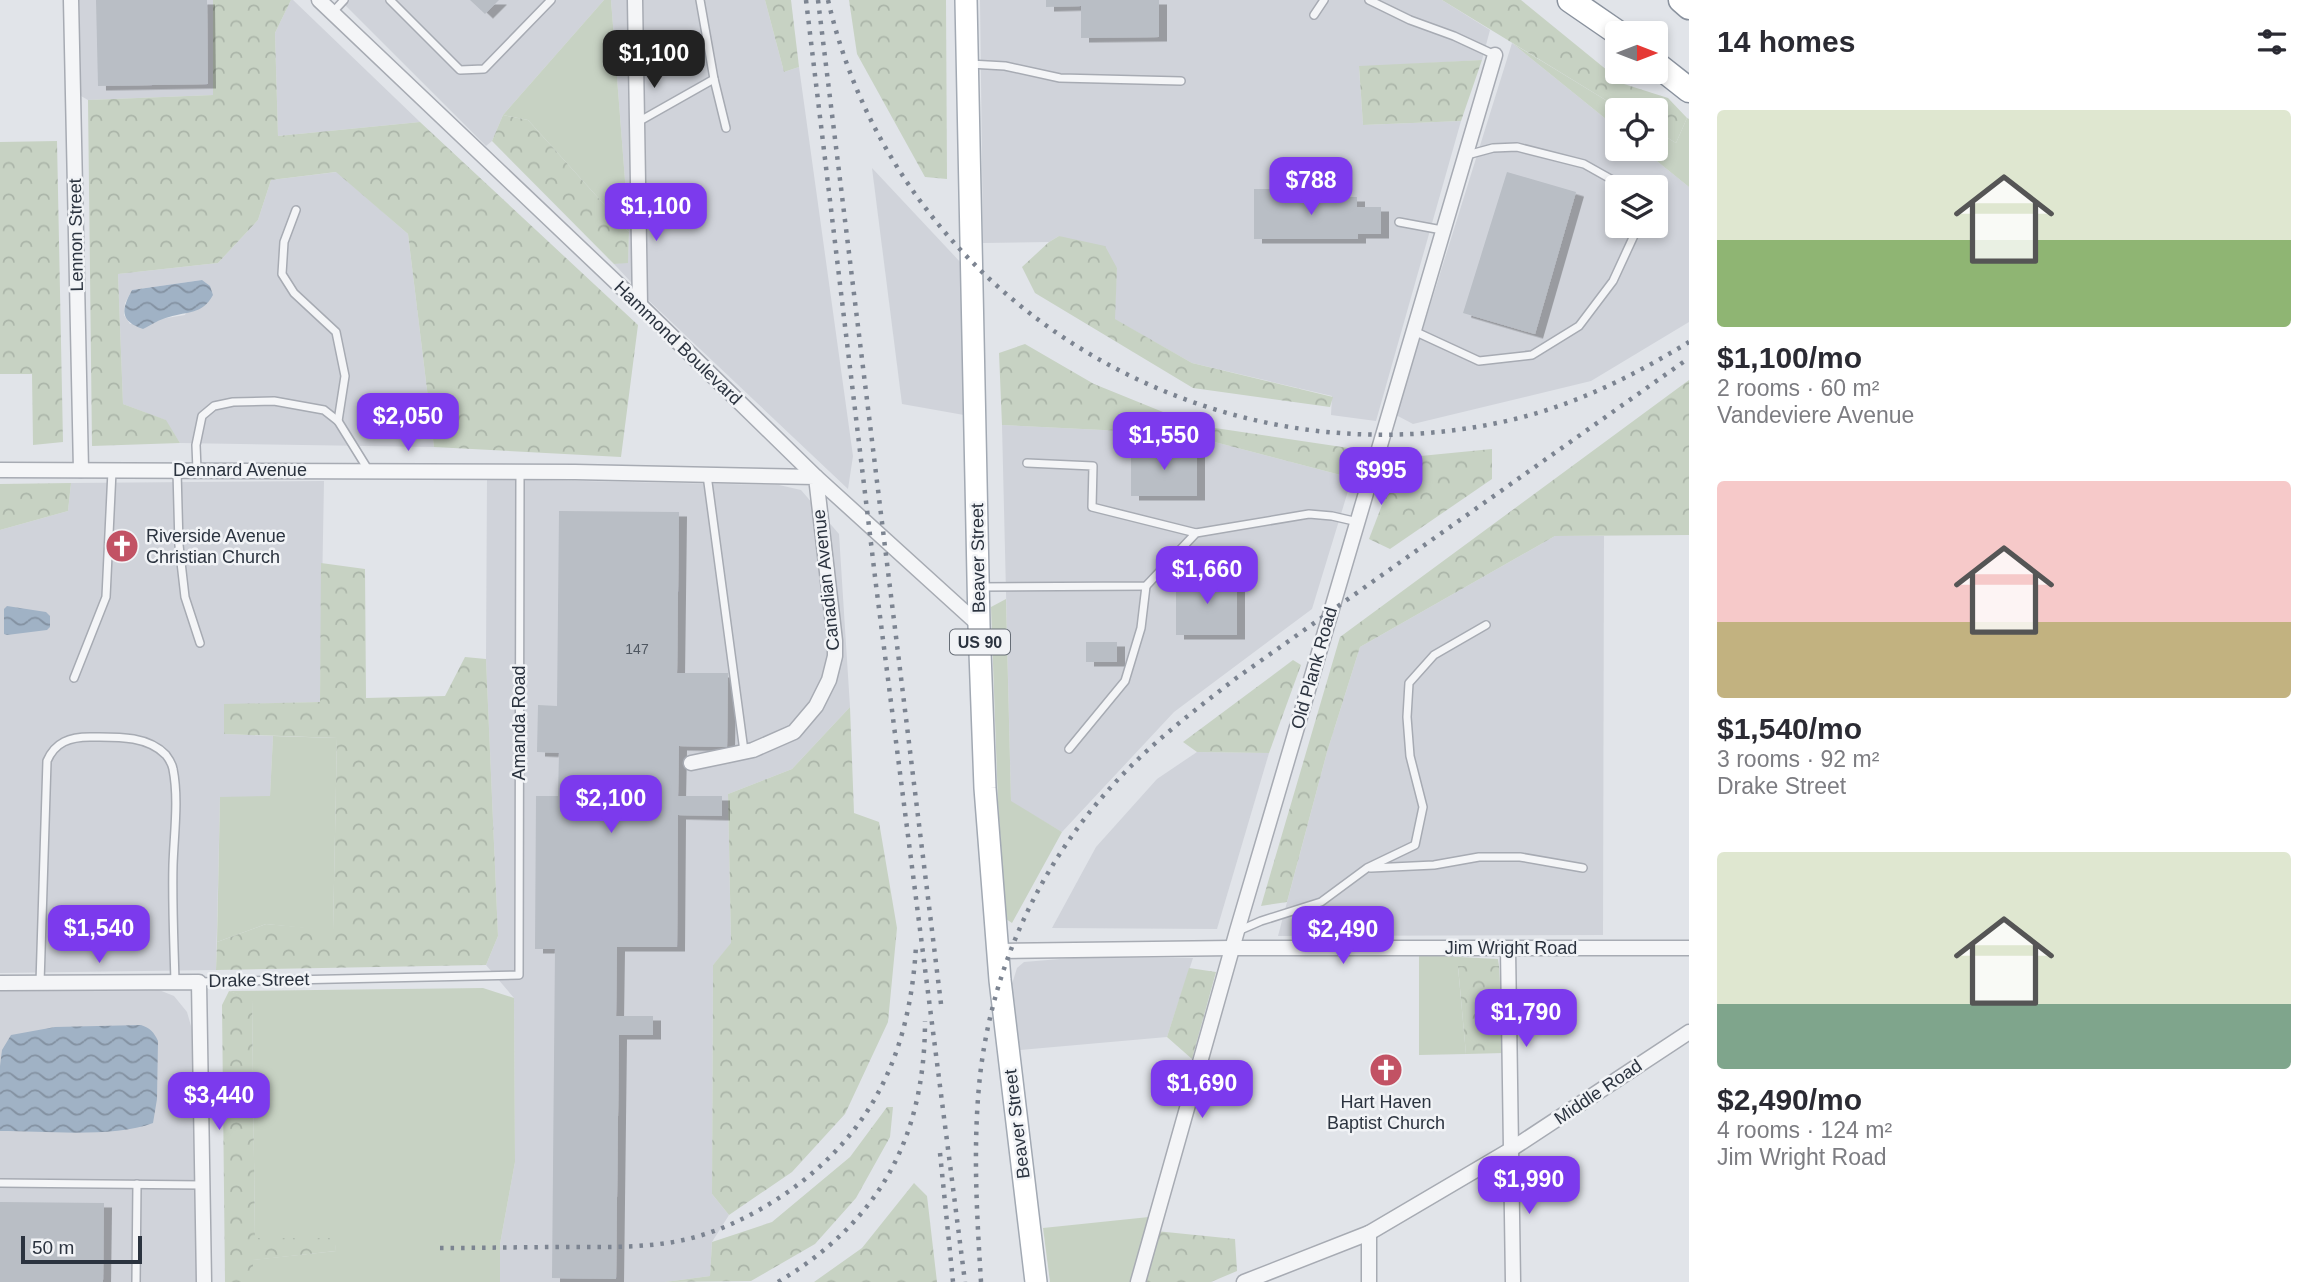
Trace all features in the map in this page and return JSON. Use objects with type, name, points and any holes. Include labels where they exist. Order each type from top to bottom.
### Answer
[{"type":"highway","points":[[1570,0],[1605,24]]},
{"type":"highway","points":[[1681,0],[1689,7]]},
{"type":"highway","points":[[1668,73],[1689,90]]},
{"type":"main road","name":"Beaver Street","points":[[966,0],[978,587],[985,788],[997,951],[1036,1282]]},
{"type":"street","name":"Lennon Street","points":[[71,0],[81,470]]},
{"type":"street","name":"Hammond Boulevard","points":[[319,0],[640,305],[816,477],[979,625]]},
{"type":"street","points":[[635,0],[640,305]]},
{"type":"street","name":"Old Plank Road","points":[[1138,1282],[1232,948],[1495,55]]},
{"type":"street","name":"Dennard Avenue","points":[[0,470],[520,471],[816,477]]},
{"type":"street","name":"Canadian Avenue","points":[[691,763],[744,752],[794,732],[816,706],[832,669],[835,641],[816,477]]},
{"type":"street","name":"Jim Wright Road","points":[[997,951],[1689,948]]},
{"type":"street","points":[[1508,949],[1513,1282]]},
{"type":"street","points":[[199,982],[204,1282]]},
{"type":"street","name":"Drake Street","points":[[0,983],[199,982]]},
{"type":"street","name":"Middle Road","points":[[1244,1282],[1369,1233],[1510,1150],[1689,1032]]},
{"type":"street","points":[[1369,1233],[1369,1282]]},
{"type":"lane","points":[[332,13],[344,0]]},
{"type":"lane","points":[[390,0],[460,70],[484,69],[551,0]]},
{"type":"lane","points":[[700,0],[726,128]]},
{"type":"lane","points":[[1314,15],[1324,0]]},
{"type":"lane","points":[[1369,0],[1495,55]]},
{"type":"lane","points":[[967,64],[1005,66],[1060,78],[1181,81]]},
{"type":"lane","points":[[637,122],[714,79]]},
{"type":"lane","points":[[1465,155],[1493,148],[1517,147],[1584,164],[1605,176]]},
{"type":"lane","points":[[296,210],[284,242],[282,274],[294,293],[336,332],[345,376],[338,421]]},
{"type":"lane","points":[[1399,222],[1443,230]]},
{"type":"lane","points":[[1413,330],[1479,361],[1532,355],[1579,326],[1613,281],[1633,238]]},
{"type":"lane","points":[[197,470],[196,445],[202,416],[214,407],[233,402],[274,401],[324,410],[338,421],[369,471]]},
{"type":"lane","points":[[1027,463],[1093,466],[1092,507],[1196,533],[1309,514],[1358,522]]},
{"type":"lane","points":[[74,678],[106,597],[112,470]]},
{"type":"lane","points":[[177,470],[179,545],[185,597],[200,643]]},
{"type":"lane","name":"Amanda Road","points":[[519,975],[520,471]]},
{"type":"lane","points":[[707,474],[744,752]]},
{"type":"lane","points":[[1069,749],[1125,681],[1141,628],[1146,586],[1196,533]]},
{"type":"lane","points":[[978,587],[1146,586]]},
{"type":"lane","points":[[1237,931],[1321,902],[1367,868],[1415,845],[1423,807],[1410,756],[1406,717],[1409,682],[1434,655],[1486,625]]},
{"type":"lane","points":[[40,983],[47,761],[52,748],[78,737],[131,738],[144,741],[163,751],[172,766],[175,803],[172,892],[175,982]]},
{"type":"lane","points":[[1367,868],[1434,865],[1479,857],[1520,857],[1583,868]]},
{"type":"lane","name":"Drake Street","points":[[199,982],[519,975]]},
{"type":"lane","points":[[0,1183],[203,1185]]},
{"type":"lane","points":[[136,1184],[136,1282]]},
{"type":"shaded area","points":[[79,0],[213,0],[213,95],[88,100],[81,96]]},
{"type":"shaded area","points":[[291,0],[420,122],[278,136],[275,33]]},
{"type":"shaded area","points":[[340,0],[604,0],[503,115],[492,141],[486,146]]},
{"type":"shaded area","points":[[611,0],[765,0],[784,72],[799,67],[853,456],[848,489],[645,297],[614,264],[628,262],[629,232]]},
{"type":"shaded area","points":[[980,0],[1442,0],[1490,30],[1482,60],[1359,67],[1363,125],[1461,121],[1376,421],[1331,415],[1332,396],[1192,363],[1114,319],[1117,268],[1059,236],[1049,242],[983,243]]},
{"type":"shaded area","points":[[1512,43],[1605,118],[1605,161],[1657,161],[1689,187],[1689,322],[1591,381],[1413,424],[1396,415]]},
{"type":"shaded area","points":[[872,168],[962,264],[964,415],[902,404]]},
{"type":"shaded area","points":[[337,172],[408,234],[434,447],[180,443],[165,420],[123,404],[118,274],[218,263],[258,220],[271,180]],"holes":[[[202,280],[185,315],[130,324],[124,315],[125,303],[132,290]]]},
{"type":"shaded area","points":[[1002,425],[1184,434],[1352,478],[1312,609],[1174,712],[1062,832],[1011,802]]},
{"type":"shaded area","points":[[487,479],[779,485],[801,490],[839,534],[850,707],[792,769],[728,794],[731,944],[713,965],[712,1194],[729,1215],[712,1242],[710,1276],[665,1282],[500,1282],[500,1244],[515,1162],[514,998],[486,965],[498,936],[486,659]]},
{"type":"shaded area","points":[[324,481],[320,702],[224,705],[225,734],[273,736],[270,797],[220,797],[216,970],[0,973],[0,530],[68,511],[71,483]]},
{"type":"shaded area","points":[[1555,536],[1604,536],[1603,935],[1278,936],[1327,752],[1360,647]]},
{"type":"shaded area","points":[[1197,752],[1269,753],[1217,929],[1052,928],[1096,847],[1157,779]]},
{"type":"shaded area","points":[[1072,958],[1193,958],[1167,1037],[1020,1050],[1012,984],[1017,968],[1024,962]]},
{"type":"shaded area","points":[[159,990],[174,996],[187,1012],[193,1033],[197,1282],[0,1282],[0,991]]},
{"type":"green space","points":[[213,0],[291,0],[275,33],[278,136],[420,122],[638,325],[621,457],[434,447],[408,234],[336,172],[271,180],[258,220],[218,263],[118,274],[123,404],[166,420],[180,443],[92,446],[88,100],[213,95]]},
{"type":"green space","points":[[604,0],[611,0],[629,232],[528,120],[503,115]]},
{"type":"green space","points":[[765,0],[791,0],[799,67],[784,72]]},
{"type":"green space","points":[[849,0],[946,0],[947,179],[925,177],[857,54]]},
{"type":"green space","points":[[1442,0],[1521,0],[1605,69],[1605,84],[1624,84],[1668,98],[1605,100]]},
{"type":"green space","points":[[1512,43],[1605,100],[1605,118]]},
{"type":"green space","points":[[1482,60],[1461,121],[1363,125],[1359,66]]},
{"type":"green space","points":[[1668,98],[1687,118],[1676,143],[1668,138]]},
{"type":"green space","points":[[503,115],[528,120],[629,232],[628,263],[614,264],[492,141]]},
{"type":"green space","points":[[1687,118],[1689,187],[1657,161],[1668,161],[1668,138],[1676,143]]},
{"type":"green space","points":[[57,141],[63,442],[33,445],[32,374],[0,374],[0,142]]},
{"type":"green space","points":[[1059,236],[1105,246],[1117,268],[1115,319],[1192,363],[1333,397],[1330,407],[1193,388],[1035,293],[1022,267]]},
{"type":"green space","points":[[1025,344],[1094,384],[1195,425],[1362,450],[1352,478],[1184,434],[1002,425],[999,353]]},
{"type":"green space","points":[[1689,380],[1689,535],[1555,536],[1360,647],[1327,752],[1287,902],[1261,906],[1340,637]]},
{"type":"green space","points":[[1492,449],[1492,479],[1390,549],[1369,539],[1400,458]]},
{"type":"green space","points":[[71,483],[68,511],[0,530],[0,484]]},
{"type":"green space","points":[[321,563],[365,569],[366,698],[445,696],[465,657],[486,659],[498,936],[486,965],[216,970],[217,942],[266,924],[333,930],[337,738],[224,734],[224,704],[320,702]]},
{"type":"green space","points":[[1006,599],[1011,801],[1062,832],[1012,923],[1006,919],[998,803],[991,607]]},
{"type":"green space","points":[[1293,660],[1301,665],[1269,753],[1197,752],[1183,742]]},
{"type":"green space","points":[[850,707],[854,813],[879,822],[897,928],[888,1022],[845,1114],[792,1172],[729,1215],[712,1194],[713,965],[731,943],[728,794],[792,769]]},
{"type":"green space","points":[[273,736],[337,738],[333,931],[266,924],[217,942],[220,797],[270,796]]},
{"type":"green space","points":[[1419,955],[1498,959],[1499,966],[1458,967],[1466,1054],[1419,1055]]},
{"type":"green space","points":[[1458,966],[1499,966],[1504,1053],[1466,1054]]},
{"type":"green space","points":[[1189,968],[1216,972],[1192,1059],[1167,1037]]},
{"type":"green space","points":[[483,988],[514,998],[515,1162],[500,1244],[500,1282],[253,1282],[252,1260],[336,1251],[334,1238],[255,1238],[252,999],[229,991]]},
{"type":"green space","points":[[229,991],[252,998],[255,1238],[335,1238],[336,1251],[253,1260],[253,1282],[225,1282],[222,1005]]},
{"type":"green space","points":[[887,1107],[893,1107],[890,1137],[856,1198],[815,1244],[751,1281],[665,1282],[710,1276],[712,1242],[772,1222],[850,1157]]},
{"type":"green space","points":[[914,1183],[927,1196],[937,1282],[814,1282],[862,1248]]},
{"type":"green space","points":[[1149,1217],[1130,1282],[1050,1282],[1043,1228]]},
{"type":"green space","points":[[1156,1231],[1235,1239],[1237,1271],[1211,1282],[1142,1282]]},
{"type":"water","points":[[202,280],[210,286],[213,295],[199,309],[166,318],[143,329],[130,322],[125,314],[126,303],[132,290]]},
{"type":"water","points":[[7,606],[46,612],[50,616],[50,627],[47,630],[4,634],[4,609]]},
{"type":"water","points":[[141,1025],[151,1031],[158,1041],[157,1099],[153,1123],[119,1131],[0,1131],[0,1066],[2,1050],[11,1035],[55,1027]]},
{"type":"building","points":[[96,0],[207,0],[208,84],[98,86]]},
{"type":"building","points":[[470,0],[499,0],[485,14]]},
{"type":"building","points":[[1046,0],[1159,0],[1159,37],[1081,38],[1081,6],[1046,7]]},
{"type":"building","points":[[1507,172],[1576,192],[1535,334],[1463,313]]},
{"type":"building","points":[[1254,189],[1297,189],[1297,197],[1357,197],[1357,207],[1381,207],[1381,234],[1358,234],[1358,239],[1254,239]]},
{"type":"building","points":[[1131,448],[1197,448],[1197,496],[1131,496]]},
{"type":"building","points":[[559,511],[679,512],[677,673],[728,673],[727,747],[679,746],[678,796],[722,796],[722,816],[678,815],[677,947],[617,947],[616,1016],[653,1016],[653,1035],[619,1035],[616,1279],[552,1278],[555,949],[535,949],[536,796],[558,796],[559,753],[537,752],[538,705],[557,706]]},
{"type":"building","points":[[1176,577],[1237,577],[1237,635],[1176,635]]},
{"type":"building","points":[[1086,642],[1117,642],[1117,662],[1086,662]]},
{"type":"building","points":[[0,1202],[104,1203],[103,1282],[0,1282]]},
{"type":"railway","points":[[806,0],[876,585],[965,1282]]},
{"type":"railway","points":[[818,0],[941,1004]]},
{"type":"railway","points":[[828,0],[865,108],[922,204],[997,285],[1084,351],[1183,399],[1290,427],[1402,434],[1515,419],[1538,413],[1605,387],[1689,342]]},
{"type":"railway","points":[[981,1282],[976,1135],[985,1041],[995,998],[1026,914],[1047,874],[1099,800],[1142,755],[1235,679],[1689,358]]},
{"type":"railway","points":[[440,1248],[610,1247],[665,1243],[693,1238],[721,1228],[773,1202],[816,1170],[842,1144],[864,1117],[881,1087],[895,1055],[905,1021],[916,946]]},
{"type":"railway","points":[[778,1282],[844,1232],[869,1204],[889,1173],[905,1139],[916,1103],[923,1063],[925,1021]]},
{"type":"railway","points":[[940,1153],[953,1282]]},
{"type":"place","name":"Riverside Avenue Christian Church","points":[[122,546]]},
{"type":"place","name":"Hart Haven Baptist Church","points":[[1386,1070]]}]
